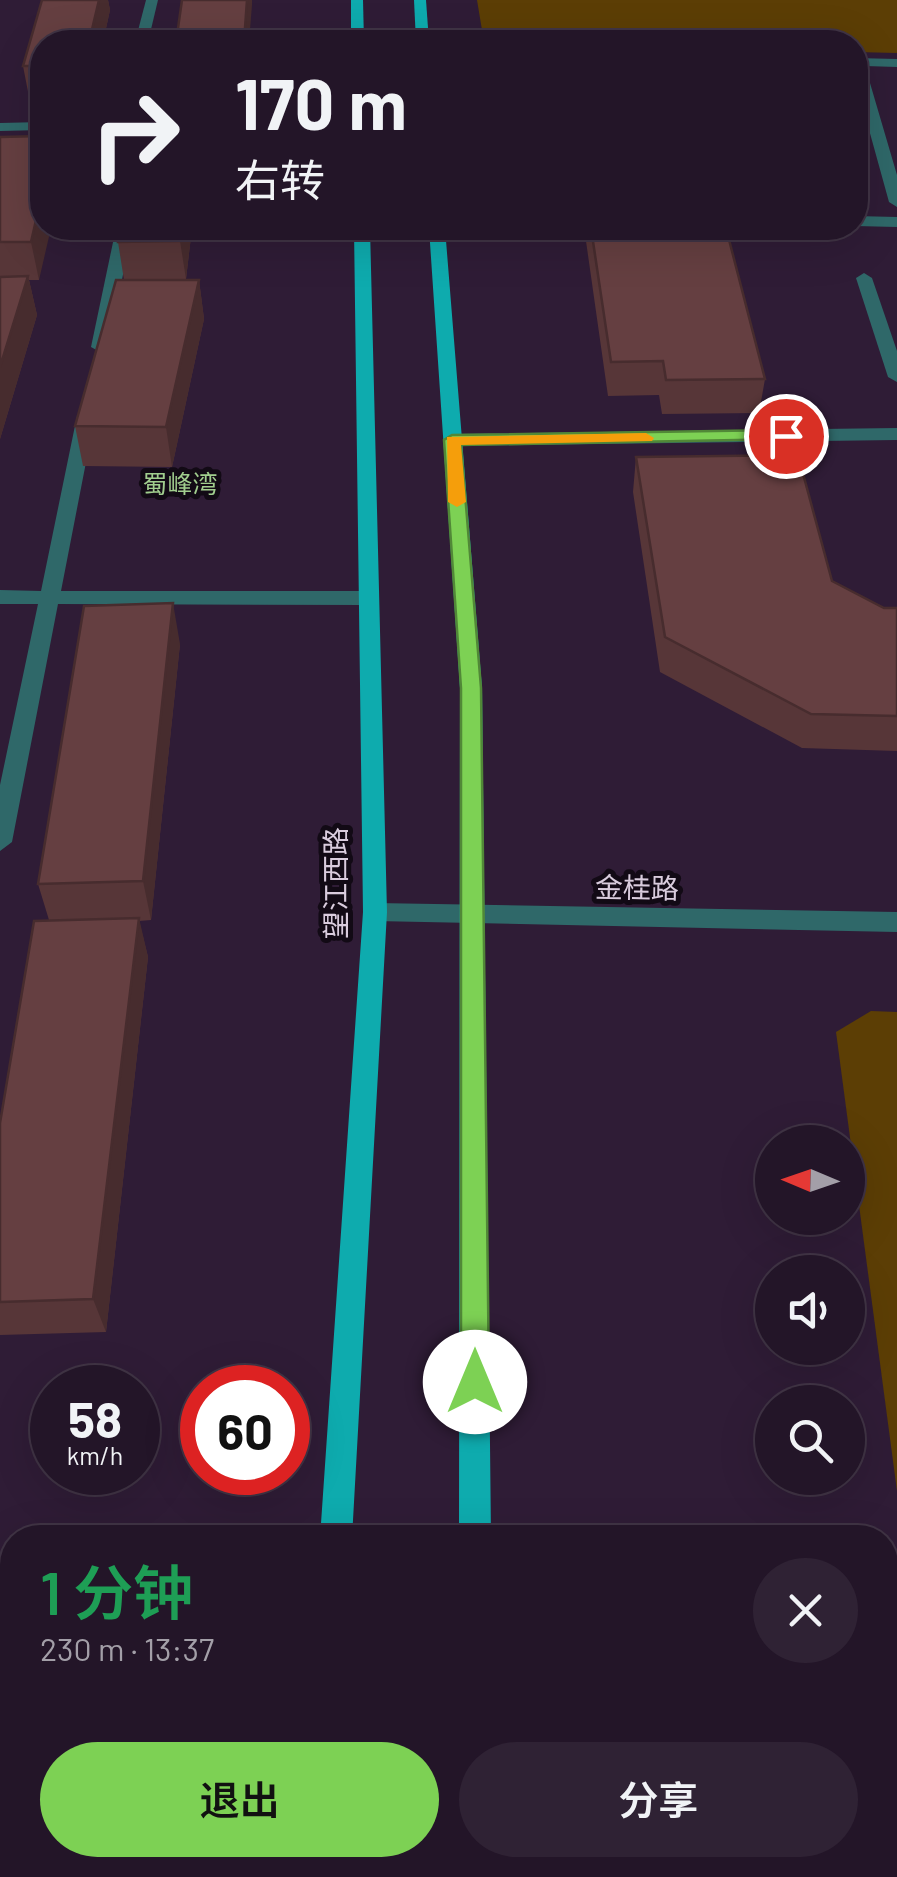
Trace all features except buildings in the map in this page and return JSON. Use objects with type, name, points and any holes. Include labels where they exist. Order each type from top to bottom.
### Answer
[{"type":"main road","points":[[357,0],[358,30]]},
{"type":"main road","points":[[420,0],[422,30]]},
{"type":"main road","name":"望江西路","points":[[337,1525],[375,912],[362,240]]},
{"type":"main road","points":[[438,240],[471,688],[476,1525]]},
{"type":"street","points":[[144,30],[152,0]]},
{"type":"street","points":[[868,62],[897,63]]},
{"type":"street","points":[[868,103],[897,202]]},
{"type":"street","points":[[0,127],[30,126]]},
{"type":"street","points":[[868,221],[897,222]]},
{"type":"street","points":[[97,364],[122,240]]},
{"type":"street","points":[[864,278],[897,377]]},
{"type":"street","points":[[0,842],[89,402]]},
{"type":"street","points":[[452,440],[897,434]]},
{"type":"street","points":[[0,596],[368,598]]},
{"type":"street","name":"金桂路","points":[[375,912],[897,922]]},
{"type":"shaded area","points":[[477,0],[897,0],[897,53],[868,52],[868,30],[482,30]]},
{"type":"shaded area","points":[[871,1011],[897,1012],[897,1491],[863,1235],[865,1125],[848,1125],[836,1032]]},
{"type":"slow traffic","points":[[457,502],[452,440],[646,438]]},
{"type":"district","name":"蜀峰湾","points":[[180,483]]},
{"type":"route","points":[[475,1382],[471,688],[452,440],[786,436]]}]
